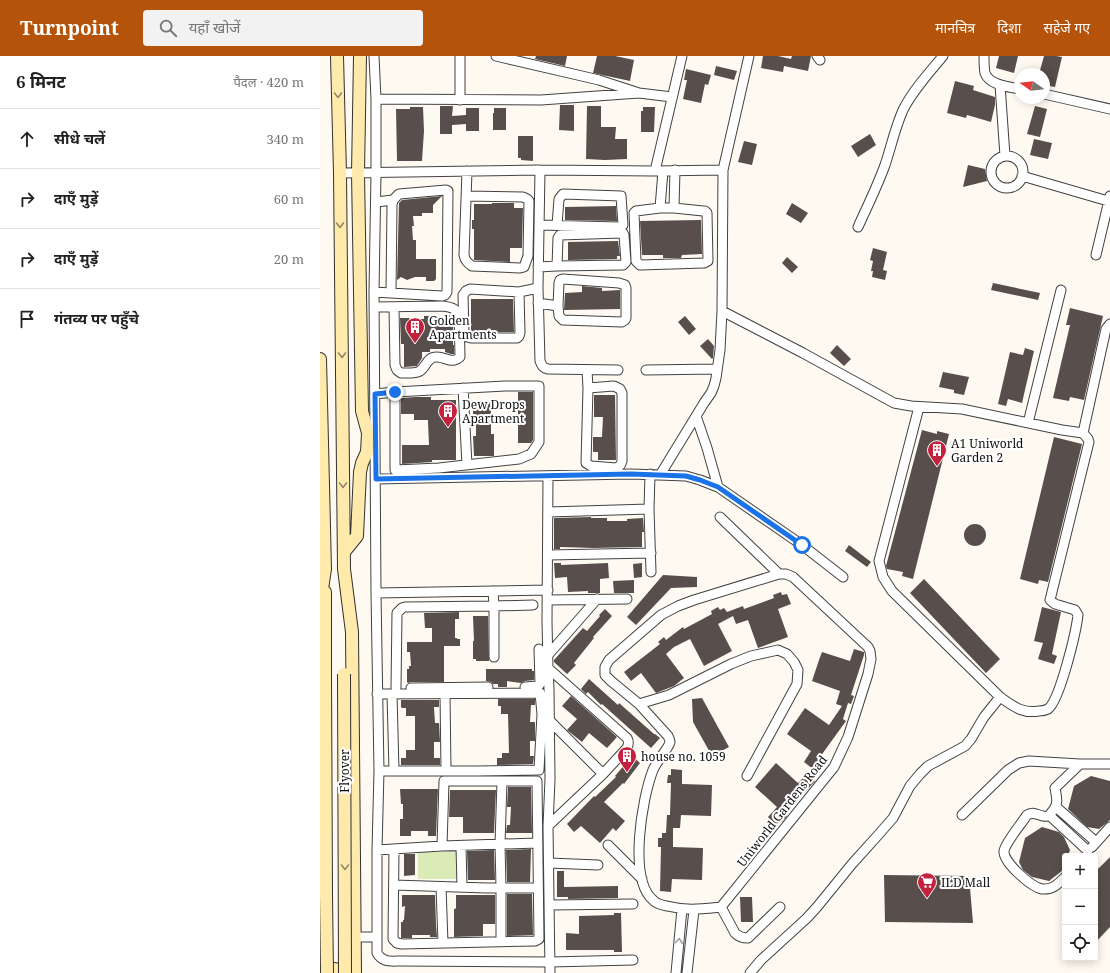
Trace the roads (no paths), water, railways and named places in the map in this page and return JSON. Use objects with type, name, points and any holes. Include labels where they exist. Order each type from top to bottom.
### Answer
[{"type":"main road","points":[[337,56],[340,173],[344,569],[352,632],[355,943],[353,971]]},
{"type":"main road","points":[[344,552],[357,536],[360,472],[362,463],[371,452],[362,411],[358,173],[360,56]]},
{"type":"main road","points":[[320,359],[325,569],[320,602]]},
{"type":"main road","name":"Flyover","points":[[325,569],[326,894],[328,973]]},
{"type":"main road","name":"Flyover","points":[[344,569],[344,674],[353,971]]},
{"type":"main road","points":[[320,959],[327,968],[340,970],[350,964],[355,943]]},
{"type":"street","points":[[374,56],[376,99],[374,292],[375,394],[371,452],[376,479],[379,771],[377,953],[384,961],[550,962],[633,960]]},
{"type":"street","points":[[460,56],[460,100]]},
{"type":"street","points":[[496,56],[599,80],[639,93],[672,98]]},
{"type":"street","points":[[660,208],[659,171],[672,98],[682,56]]},
{"type":"street","points":[[660,475],[712,389],[716,378],[720,350],[722,311],[723,170],[749,56]]},
{"type":"street","points":[[858,227],[872,198],[903,110],[917,87],[943,56]]},
{"type":"street","points":[[984,56],[985,72],[987,76],[1000,85],[1014,88]]},
{"type":"street","points":[[1000,85],[1006,156]]},
{"type":"street","points":[[376,99],[541,100],[639,93]]},
{"type":"street","points":[[1050,95],[1110,109]]},
{"type":"street","points":[[1006,156],[1016,158],[1023,169],[1022,176],[1017,184],[1009,188],[1002,187],[995,182],[992,174],[994,164],[999,159],[1006,156]]},
{"type":"street","points":[[340,173],[540,170],[723,170]]},
{"type":"street","points":[[540,170],[538,303],[541,365],[548,369],[618,370]]},
{"type":"street","points":[[674,208],[675,170]]},
{"type":"street","points":[[466,196],[523,197],[529,201],[528,256],[524,267],[472,266],[464,259],[466,196],[467,171]]},
{"type":"street","points":[[1022,176],[1109,198],[1096,255]]},
{"type":"street","points":[[374,292],[445,295],[447,292],[448,191],[399,194],[393,200],[391,292]]},
{"type":"street","points":[[539,225],[622,226],[621,196],[563,194],[559,199],[558,225]]},
{"type":"street","points":[[376,202],[393,200]]},
{"type":"street","points":[[674,208],[705,211],[707,213],[708,261],[640,265],[636,261],[634,213],[636,211],[674,208]]},
{"type":"street","points":[[538,267],[623,265],[626,262],[624,235],[623,233],[560,235],[558,238],[557,266]]},
{"type":"street","points":[[563,279],[619,283],[626,288],[626,318],[622,322],[563,320],[559,316],[558,306],[559,283],[560,280],[563,279]]},
{"type":"street","points":[[519,292],[520,333],[517,338],[471,338],[464,334],[463,295],[466,291],[470,289],[519,292],[538,288]]},
{"type":"street","points":[[1028,423],[1061,290]]},
{"type":"street","points":[[538,303],[558,306]]},
{"type":"street","points":[[374,307],[443,306],[450,307],[459,314],[460,358],[450,360],[437,356],[431,358],[426,362],[421,370],[414,373],[401,373],[397,370],[395,365],[394,307]]},
{"type":"street","points":[[722,311],[894,403],[919,407],[962,410],[1083,433],[1088,438],[1089,442],[1050,600],[1056,604],[1075,610],[1078,615],[1062,682],[1052,704],[1047,710],[1024,712],[1000,697],[892,591],[883,577],[879,561],[919,407]]},
{"type":"street","points":[[1083,433],[1106,329],[1110,324]]},
{"type":"street","points":[[646,370],[717,369]]},
{"type":"street","points":[[586,370],[588,388],[586,463],[591,466],[619,467],[622,461],[622,393],[620,389],[614,386],[588,388]]},
{"type":"street","points":[[375,394],[395,392],[463,388],[539,386],[539,442],[531,454],[520,459],[439,468],[395,470],[395,392]]},
{"type":"street","points":[[463,388],[467,465]]},
{"type":"street","points":[[696,416],[718,487]]},
{"type":"street","points":[[376,479],[650,474],[686,476],[718,487],[802,545],[843,577]]},
{"type":"street","points":[[650,474],[650,572]]},
{"type":"street","points":[[548,476],[548,668],[550,778],[548,826],[550,973]]},
{"type":"street","points":[[548,512],[649,509]]},
{"type":"street","points":[[720,518],[779,574],[694,600],[661,615],[609,660],[605,667],[605,675],[611,682],[638,704],[668,736],[670,741],[668,747],[655,763],[648,784],[640,830],[639,859],[644,889],[648,895],[653,901],[659,904],[682,909],[694,910],[721,908],[735,933],[738,937],[743,938],[748,938],[780,907]]},
{"type":"street","points":[[548,555],[651,553]]},
{"type":"street","name":"Uniworld Gardens Road","points":[[721,908],[834,767],[848,737],[868,674],[871,659],[868,647],[793,577],[786,574],[779,574]]},
{"type":"street","points":[[376,593],[493,592],[597,599],[627,599]]},
{"type":"street","points":[[493,592],[494,657]]},
{"type":"street","points":[[548,655],[597,599]]},
{"type":"street","points":[[394,771],[394,691],[397,613],[399,610],[405,607],[533,605]]},
{"type":"street","points":[[377,691],[538,686],[540,684],[539,649]]},
{"type":"street","points":[[638,704],[669,695],[730,664],[751,656],[778,650],[787,654],[794,662],[798,670],[797,684],[747,776]]},
{"type":"street","points":[[548,668],[627,738],[628,741],[627,748],[603,774],[548,826]]},
{"type":"street","points":[[379,771],[539,770],[542,714],[540,693],[445,694],[394,691]]},
{"type":"street","points":[[445,694],[446,771]]},
{"type":"street","points":[[750,973],[761,960],[817,907],[852,864],[893,818],[910,786],[920,774],[928,766],[965,746],[984,717],[1000,697]]},
{"type":"street","points":[[549,720],[603,774]]},
{"type":"street","points":[[962,815],[1008,770],[1019,763],[1029,761],[1110,764]]},
{"type":"street","points":[[1062,880],[1057,886],[1048,888],[1041,889],[1034,886],[1011,866],[1005,858],[1004,853],[1006,846],[1027,815],[1034,813],[1045,816],[1049,815],[1056,807],[1057,802],[1055,788],[1080,764]]},
{"type":"street","points":[[394,849],[393,938],[397,943],[535,941],[539,939],[537,781],[444,781],[442,846]]},
{"type":"street","points":[[501,941],[500,844],[502,781]]},
{"type":"street","points":[[1056,807],[1096,842]]},
{"type":"street","points":[[1049,815],[1085,853]]},
{"type":"street","points":[[1087,853],[1110,827]]},
{"type":"street","points":[[377,850],[537,843]]},
{"type":"street","points":[[608,845],[642,879]]},
{"type":"street","points":[[461,846],[462,887]]},
{"type":"street","points":[[549,863],[598,865]]},
{"type":"street","points":[[394,885],[538,888]]},
{"type":"street","points":[[441,887],[443,943]]},
{"type":"street","points":[[550,905],[633,904]]},
{"type":"street","points":[[676,973],[682,909]]},
{"type":"street","points":[[687,973],[694,910]]},
{"type":"street","points":[[355,943],[377,937]]},
{"type":"place","name":"Golden Apartments","points":[[415,344]]},
{"type":"place","name":"Dew Drops Apartment","points":[[448,428]]},
{"type":"place","name":"A1 Uniworld Garden 2","points":[[937,467]]},
{"type":"place","name":"house no. 1059","points":[[627,773]]},
{"type":"place","name":"ILD Mall","points":[[927,899]]}]
